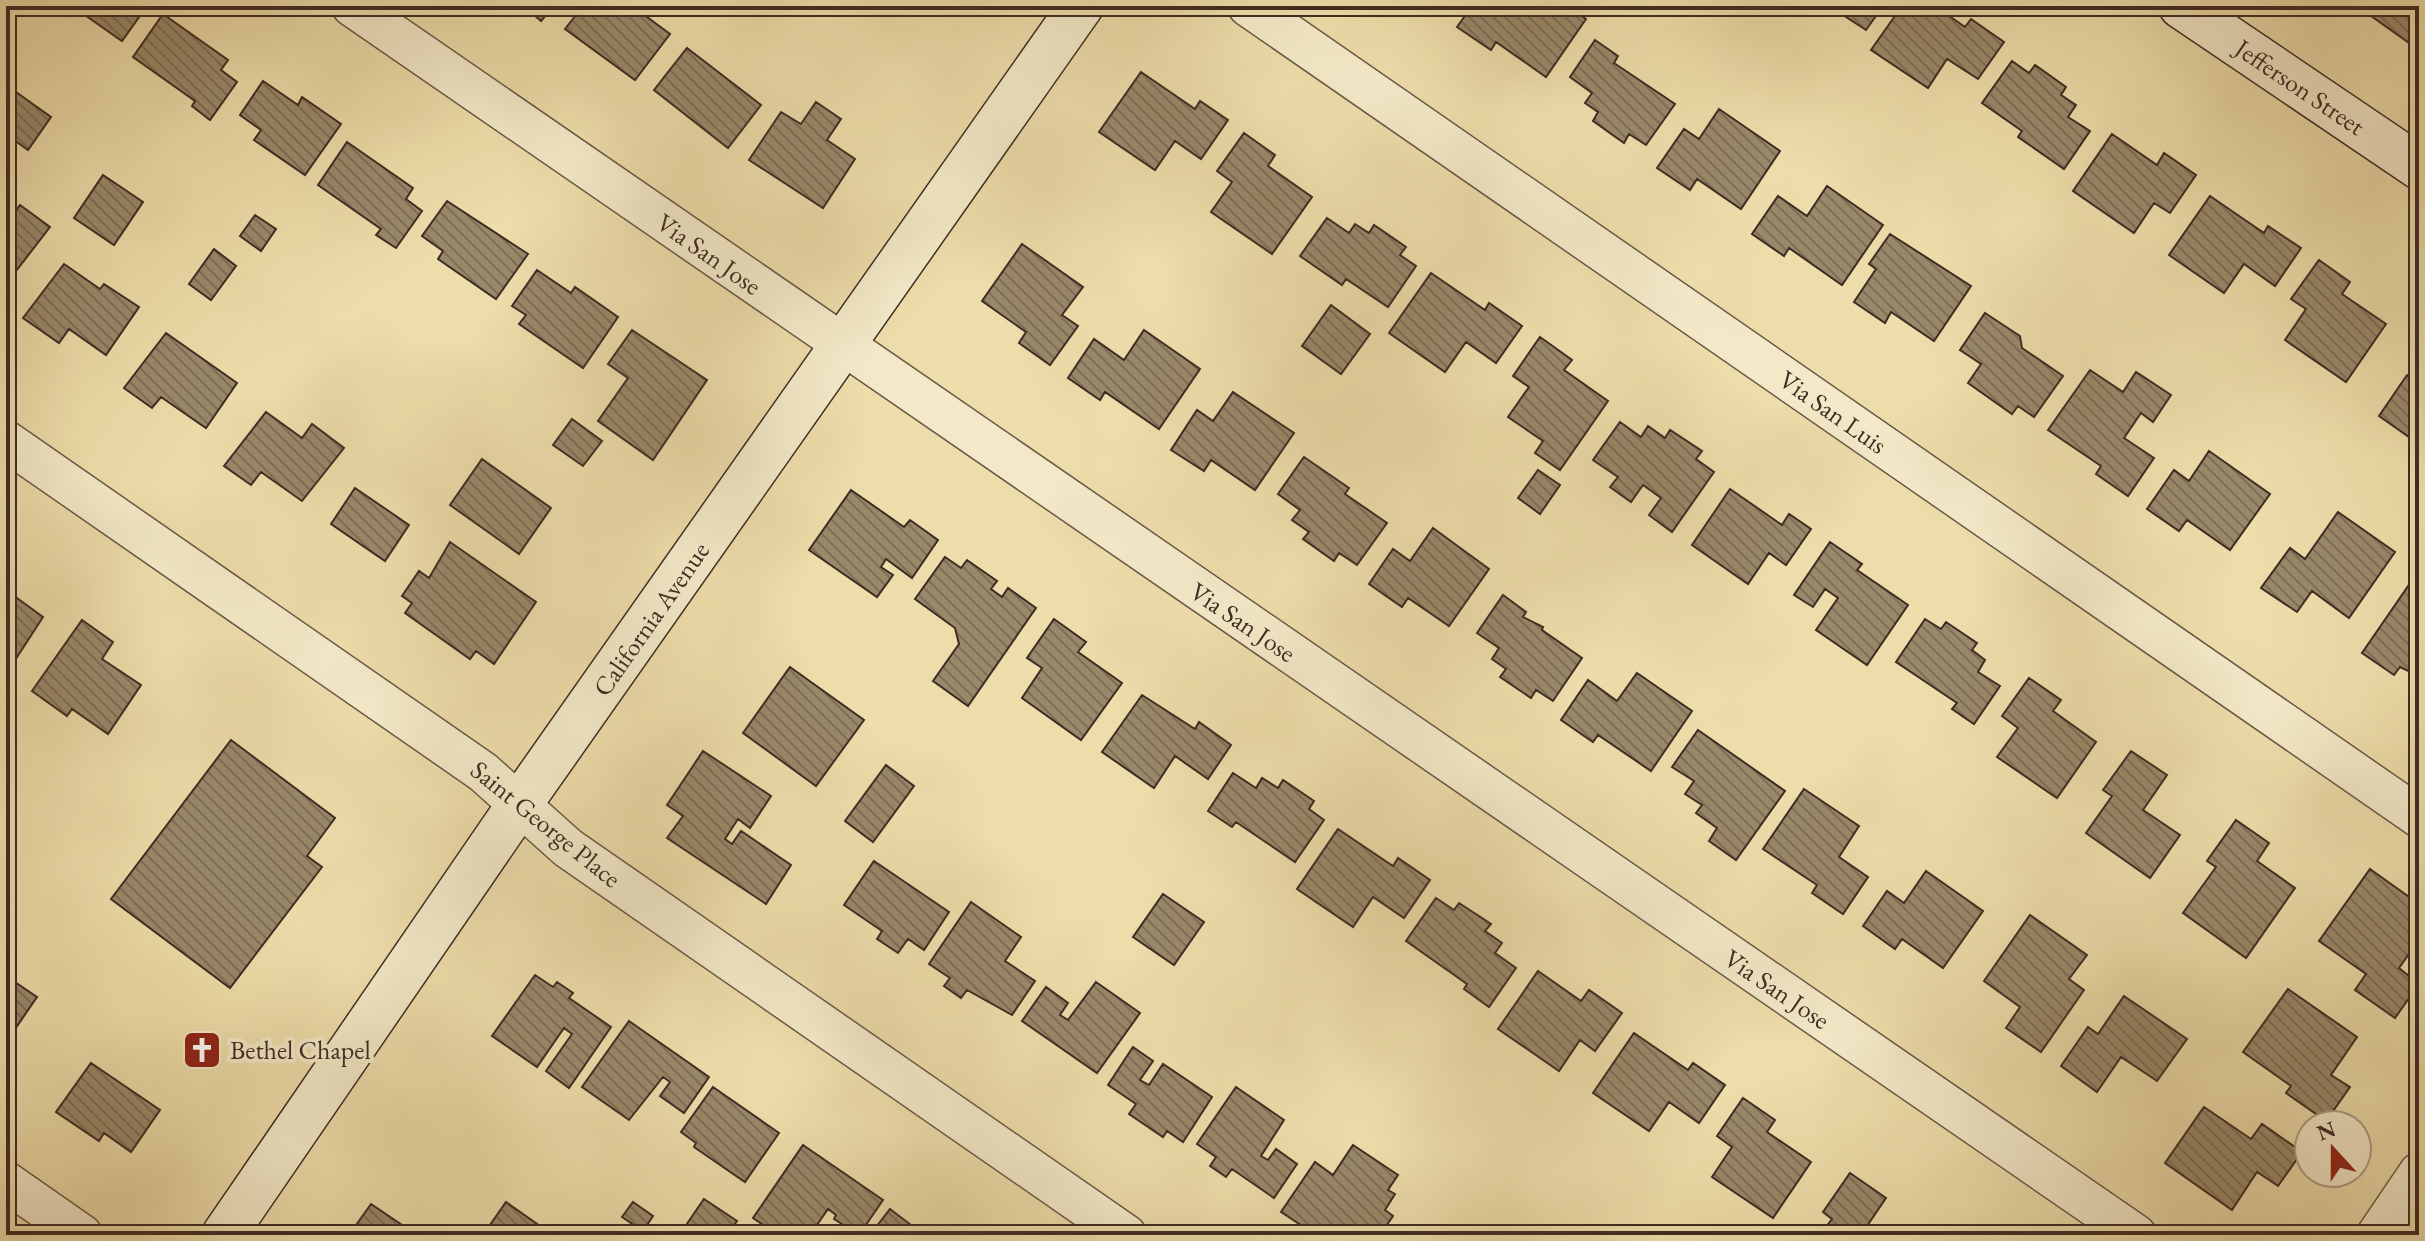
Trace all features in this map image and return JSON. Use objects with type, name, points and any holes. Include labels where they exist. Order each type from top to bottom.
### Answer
[{"type":"main road","name":"California Avenue","points":[[224,1235],[519,805],[844,348],[1081,6]]},
{"type":"main road","name":"Jefferson Street","points":[[2181,6],[2419,167]]},
{"type":"street","name":"Via San Jose","points":[[352,6],[844,348],[2136,1235]]},
{"type":"street","name":"Via San Luis","points":[[1248,6],[2419,817]]},
{"type":"street","name":"Saint George Place","points":[[6,441],[483,772],[568,848],[1126,1235]]},
{"type":"street","points":[[2377,1235],[2419,1173]]},
{"type":"street","points":[[6,1182],[82,1235]]},
{"type":"building","points":[[72,6],[147,6],[122,41]]},
{"type":"building","points":[[524,6],[554,6],[541,21]]},
{"type":"building","points":[[583,6],[632,6],[670,34],[635,80],[565,29]]},
{"type":"building","points":[[1472,6],[1500,6],[1512,14],[1518,6],[1567,6],[1586,19],[1546,77],[1496,42],[1491,50],[1457,27]]},
{"type":"building","points":[[1845,6],[1883,6],[1866,30],[1843,15]]},
{"type":"building","points":[[1902,6],[1935,6],[1965,27],[1971,19],[2004,42],[1978,79],[1947,59],[1928,88],[1871,50]]},
{"type":"building","points":[[2357,6],[2419,6],[2419,50]]},
{"type":"building","points":[[163,14],[228,60],[221,70],[237,82],[210,120],[192,106],[195,101],[133,57]]},
{"type":"building","points":[[1595,40],[1618,56],[1614,63],[1675,104],[1646,145],[1629,134],[1624,143],[1593,121],[1598,112],[1585,103],[1592,93],[1570,77]]},
{"type":"building","points":[[687,48],[761,105],[728,148],[654,90]]},
{"type":"building","points":[[2012,61],[2029,73],[2035,65],[2066,87],[2061,95],[2076,105],[2068,117],[2090,131],[2064,169],[2018,137],[2022,131],[1982,103]]},
{"type":"building","points":[[1141,72],[1195,109],[1200,101],[1228,120],[1201,159],[1175,141],[1155,170],[1099,132]]},
{"type":"building","points":[[263,81],[298,105],[302,97],[341,124],[305,175],[254,140],[261,130],[240,115]]},
{"type":"building","points":[[16,92],[51,117],[28,150],[6,134],[6,107]]},
{"type":"building","points":[[816,102],[841,119],[827,140],[855,159],[823,208],[749,160],[781,112],[801,124]]},
{"type":"building","points":[[1719,109],[1780,151],[1741,209],[1697,179],[1690,190],[1657,168],[1684,129],[1699,139]]},
{"type":"building","points":[[1244,133],[1275,155],[1268,166],[1312,197],[1272,254],[1211,212],[1232,182],[1217,171]]},
{"type":"building","points":[[2112,134],[2157,165],[2164,153],[2196,175],[2170,213],[2154,203],[2134,233],[2073,191]]},
{"type":"building","points":[[347,142],[413,188],[406,199],[422,211],[396,248],[376,235],[381,229],[318,185]]},
{"type":"building","points":[[103,175],[143,202],[114,245],[74,218]]},
{"type":"building","points":[[1827,186],[1883,225],[1842,285],[1789,248],[1784,256],[1752,234],[1778,196],[1807,216]]},
{"type":"building","points":[[2210,196],[2264,233],[2268,226],[2301,248],[2275,286],[2244,264],[2224,293],[2169,255]]},
{"type":"building","points":[[447,201],[528,254],[496,299],[438,259],[443,251],[422,236]]},
{"type":"building","points":[[20,205],[50,227],[6,284],[6,225]]},
{"type":"building","points":[[255,215],[276,229],[261,251],[240,236]]},
{"type":"building","points":[[1327,218],[1349,233],[1355,224],[1369,233],[1374,225],[1406,247],[1400,255],[1416,266],[1388,307],[1346,279],[1342,285],[1300,256]]},
{"type":"building","points":[[1890,234],[1971,286],[1934,341],[1891,312],[1885,323],[1854,302],[1876,269],[1869,264]]},
{"type":"building","points":[[1022,244],[1083,287],[1062,315],[1078,326],[1050,365],[1019,343],[1026,332],[982,301]]},
{"type":"building","points":[[214,249],[236,266],[211,300],[189,284]]},
{"type":"building","points":[[2319,260],[2350,282],[2342,294],[2386,324],[2346,382],[2285,340],[2306,309],[2291,299]]},
{"type":"building","points":[[64,264],[100,289],[104,284],[139,307],[106,355],[69,329],[59,343],[23,318]]},
{"type":"building","points":[[537,270],[571,293],[575,287],[618,317],[583,368],[519,324],[526,315],[512,306]]},
{"type":"building","points":[[1431,273],[1485,310],[1489,303],[1522,326],[1496,363],[1466,342],[1445,372],[1389,333]]},
{"type":"building","points":[[1331,305],[1370,334],[1341,374],[1302,346]]},
{"type":"building","points":[[1985,313],[2020,336],[2022,348],[2063,376],[2034,417],[2018,406],[2012,414],[1968,383],[1981,364],[1960,350]]},
{"type":"building","points":[[632,330],[707,380],[653,460],[598,421],[628,378],[608,364]]},
{"type":"building","points":[[1144,330],[1200,369],[1159,429],[1105,392],[1100,400],[1068,378],[1094,339],[1124,360]]},
{"type":"building","points":[[166,333],[237,383],[206,428],[161,397],[152,408],[124,388]]},
{"type":"building","points":[[1540,337],[1572,360],[1564,370],[1608,401],[1560,470],[1535,453],[1543,441],[1508,417],[1529,387],[1513,376]]},
{"type":"building","points":[[2090,370],[2123,392],[2136,372],[2171,395],[2153,422],[2141,413],[2124,438],[2154,458],[2128,496],[2096,474],[2101,466],[2048,430]]},
{"type":"building","points":[[2407,375],[2419,382],[2419,444],[2379,416]]},
{"type":"building","points":[[1233,392],[1294,433],[1255,490],[1211,460],[1204,471],[1171,450],[1197,410],[1213,421]]},
{"type":"building","points":[[266,412],[302,438],[312,424],[344,448],[302,501],[261,472],[251,485],[224,466]]},
{"type":"building","points":[[572,419],[602,441],[583,466],[553,445]]},
{"type":"building","points":[[1620,422],[1641,437],[1648,426],[1665,438],[1670,430],[1702,451],[1696,459],[1714,472],[1672,532],[1649,515],[1661,498],[1643,485],[1631,502],[1610,487],[1618,477],[1593,460]]},
{"type":"building","points":[[2209,451],[2270,494],[2230,550],[2187,520],[2179,531],[2147,509],[2174,470],[2189,481]]},
{"type":"building","points":[[1304,457],[1349,488],[1345,494],[1387,523],[1357,565],[1339,553],[1334,561],[1303,539],[1309,532],[1292,520],[1300,510],[1278,494]]},
{"type":"building","points":[[482,459],[551,508],[519,554],[450,505]]},
{"type":"building","points":[[1538,470],[1560,485],[1540,514],[1518,498]]},
{"type":"building","points":[[355,488],[409,525],[385,561],[331,524]]},
{"type":"building","points":[[1730,489],[1782,525],[1789,514],[1811,529],[1786,565],[1769,553],[1748,584],[1692,545]]},
{"type":"building","points":[[851,490],[904,527],[910,520],[938,540],[912,578],[886,559],[881,567],[893,575],[877,597],[809,550]]},
{"type":"building","points":[[2338,512],[2395,552],[2349,618],[2312,591],[2297,612],[2261,588],[2290,548],[2305,559]]},
{"type":"building","points":[[1433,528],[1489,569],[1449,626],[1408,598],[1402,607],[1369,584],[1393,549],[1410,561]]},
{"type":"building","points":[[450,542],[536,602],[494,664],[476,651],[470,659],[405,613],[412,603],[402,596],[419,571],[429,578]]},
{"type":"building","points":[[1830,542],[1862,564],[1857,570],[1908,605],[1867,665],[1816,630],[1838,598],[1825,589],[1813,607],[1794,595]]},
{"type":"building","points":[[945,557],[961,568],[967,560],[997,581],[991,589],[1002,597],[1008,588],[1036,608],[968,706],[933,681],[959,644],[955,628],[915,599]]},
{"type":"building","points":[[2413,579],[2419,583],[2419,676],[2400,667],[2394,675],[2362,653]]},
{"type":"building","points":[[6,590],[43,617],[6,674]]},
{"type":"building","points":[[1503,595],[1526,612],[1523,617],[1543,627],[1542,630],[1582,658],[1553,701],[1536,690],[1531,698],[1500,677],[1506,669],[1492,659],[1499,648],[1477,633]]},
{"type":"building","points":[[1054,619],[1086,642],[1078,652],[1122,683],[1081,740],[1022,698],[1042,668],[1027,658]]},
{"type":"building","points":[[1925,619],[1941,629],[1946,622],[1977,643],[1972,650],[1985,660],[1978,672],[2000,686],[1974,724],[1952,709],[1957,703],[1896,662]]},
{"type":"building","points":[[82,620],[113,642],[102,659],[141,685],[108,734],[72,709],[67,716],[32,691]]},
{"type":"building","points":[[790,667],[864,720],[816,786],[743,733]]},
{"type":"building","points":[[1637,673],[1692,711],[1651,771],[1598,735],[1593,742],[1561,720],[1588,680],[1617,701]]},
{"type":"building","points":[[2029,678],[2061,700],[2053,711],[2096,742],[2057,798],[1997,757],[2018,728],[2002,716]]},
{"type":"building","points":[[1142,695],[1195,729],[1199,722],[1231,745],[1208,779],[1175,756],[1154,788],[1102,752]]},
{"type":"building","points":[[1698,730],[1785,791],[1736,860],[1709,841],[1717,828],[1696,813],[1702,805],[1685,794],[1694,781],[1672,767]]},
{"type":"building","points":[[231,740],[335,818],[307,856],[322,867],[230,988],[111,899]]},
{"type":"building","points":[[703,751],[771,796],[750,828],[738,819],[725,839],[732,844],[741,831],[791,865],[766,904],[667,838],[683,816],[667,805]]},
{"type":"building","points":[[2131,751],[2167,775],[2143,810],[2180,835],[2150,878],[2086,833],[2112,796],[2103,790]]},
{"type":"building","points":[[886,765],[914,786],[873,842],[845,821]]},
{"type":"building","points":[[1233,773],[1256,788],[1262,778],[1278,788],[1283,780],[1314,801],[1309,809],[1324,820],[1295,862],[1236,822],[1232,827],[1208,811]]},
{"type":"building","points":[[1804,789],[1859,826],[1839,857],[1868,877],[1843,914],[1812,893],[1817,885],[1763,849]]},
{"type":"building","points":[[2236,820],[2269,843],[2257,861],[2295,888],[2246,958],[2183,913],[2216,867],[2207,861]]},
{"type":"building","points":[[1338,829],[1393,866],[1398,858],[1430,880],[1404,918],[1373,897],[1353,927],[1297,889]]},
{"type":"building","points":[[874,861],[949,912],[924,950],[908,939],[898,953],[877,939],[882,931],[844,905]]},
{"type":"building","points":[[2370,869],[2419,904],[2419,940],[2399,968],[2419,984],[2395,1018],[2355,990],[2366,974],[2319,941]]},
{"type":"building","points":[[1926,871],[1983,911],[1943,968],[1902,939],[1895,949],[1863,926],[1887,891],[1904,903]]},
{"type":"building","points":[[1163,894],[1204,922],[1174,965],[1133,937]]},
{"type":"building","points":[[1436,898],[1454,910],[1459,903],[1491,924],[1485,931],[1502,943],[1495,953],[1516,968],[1489,1007],[1464,989],[1467,984],[1406,941]]},
{"type":"building","points":[[971,902],[1021,937],[1005,961],[1035,981],[1012,1015],[967,990],[961,998],[944,986],[950,978],[929,964]]},
{"type":"building","points":[[2030,915],[2087,955],[2069,979],[2084,990],[2041,1052],[2006,1028],[2020,1007],[1984,981]]},
{"type":"building","points":[[1538,971],[1581,1001],[1589,990],[1622,1013],[1595,1051],[1580,1040],[1559,1071],[1498,1029]]},
{"type":"building","points":[[535,975],[553,987],[557,982],[573,993],[569,998],[611,1027],[569,1088],[546,1071],[572,1034],[564,1028],[537,1067],[492,1036]]},
{"type":"building","points":[[6,976],[37,997],[13,1032],[6,1027]]},
{"type":"building","points":[[1096,982],[1140,1013],[1097,1073],[1022,1021],[1046,987],[1068,1003],[1060,1015],[1068,1020]]},
{"type":"building","points":[[2288,989],[2357,1037],[2331,1075],[2350,1087],[2334,1109],[2309,1109],[2286,1093],[2291,1086],[2243,1052]]},
{"type":"building","points":[[2124,996],[2187,1039],[2157,1081],[2121,1057],[2097,1092],[2061,1066],[2088,1027],[2098,1034]]},
{"type":"building","points":[[629,1021],[709,1077],[684,1113],[660,1096],[670,1082],[663,1077],[629,1120],[582,1087]]},
{"type":"building","points":[[1634,1033],[1688,1070],[1693,1063],[1725,1085],[1699,1123],[1669,1102],[1649,1131],[1593,1093]]},
{"type":"building","points":[[1133,1047],[1153,1061],[1140,1080],[1149,1085],[1163,1064],[1212,1097],[1183,1142],[1167,1131],[1163,1137],[1129,1114],[1136,1104],[1108,1085]]},
{"type":"building","points":[[91,1063],[160,1110],[131,1152],[104,1133],[99,1141],[56,1112]]},
{"type":"building","points":[[713,1087],[779,1133],[745,1182],[694,1147],[696,1143],[681,1132]]},
{"type":"building","points":[[1236,1087],[1284,1120],[1261,1156],[1268,1160],[1276,1149],[1297,1164],[1274,1198],[1232,1169],[1226,1177],[1210,1166],[1216,1157],[1197,1144]]},
{"type":"building","points":[[1743,1098],[1775,1120],[1767,1132],[1811,1162],[1773,1218],[1712,1177],[1732,1147],[1717,1136]]},
{"type":"building","points":[[2204,1107],[2251,1139],[2262,1124],[2293,1146],[2293,1165],[2278,1186],[2257,1172],[2232,1210],[2165,1163]]},
{"type":"building","points":[[803,1145],[883,1200],[859,1235],[834,1219],[836,1215],[828,1209],[810,1235],[778,1235],[753,1218]]},
{"type":"building","points":[[1353,1145],[1398,1175],[1388,1190],[1395,1194],[1385,1210],[1393,1216],[1380,1235],[1316,1235],[1281,1212],[1315,1162],[1333,1175]]},
{"type":"building","points":[[1850,1173],[1886,1198],[1863,1232],[1868,1235],[1820,1235],[1832,1219],[1823,1212]]},
{"type":"building","points":[[704,1199],[737,1221],[727,1235],[680,1234]]},
{"type":"building","points":[[506,1202],[547,1231],[544,1235],[483,1235]]},
{"type":"building","points":[[633,1202],[653,1216],[643,1231],[622,1217]]},
{"type":"building","points":[[371,1204],[417,1235],[349,1235]]},
{"type":"building","points":[[890,1209],[924,1235],[870,1235]]},
{"type":"place","name":"Bethel Chapel","points":[[202,1050]]}]
